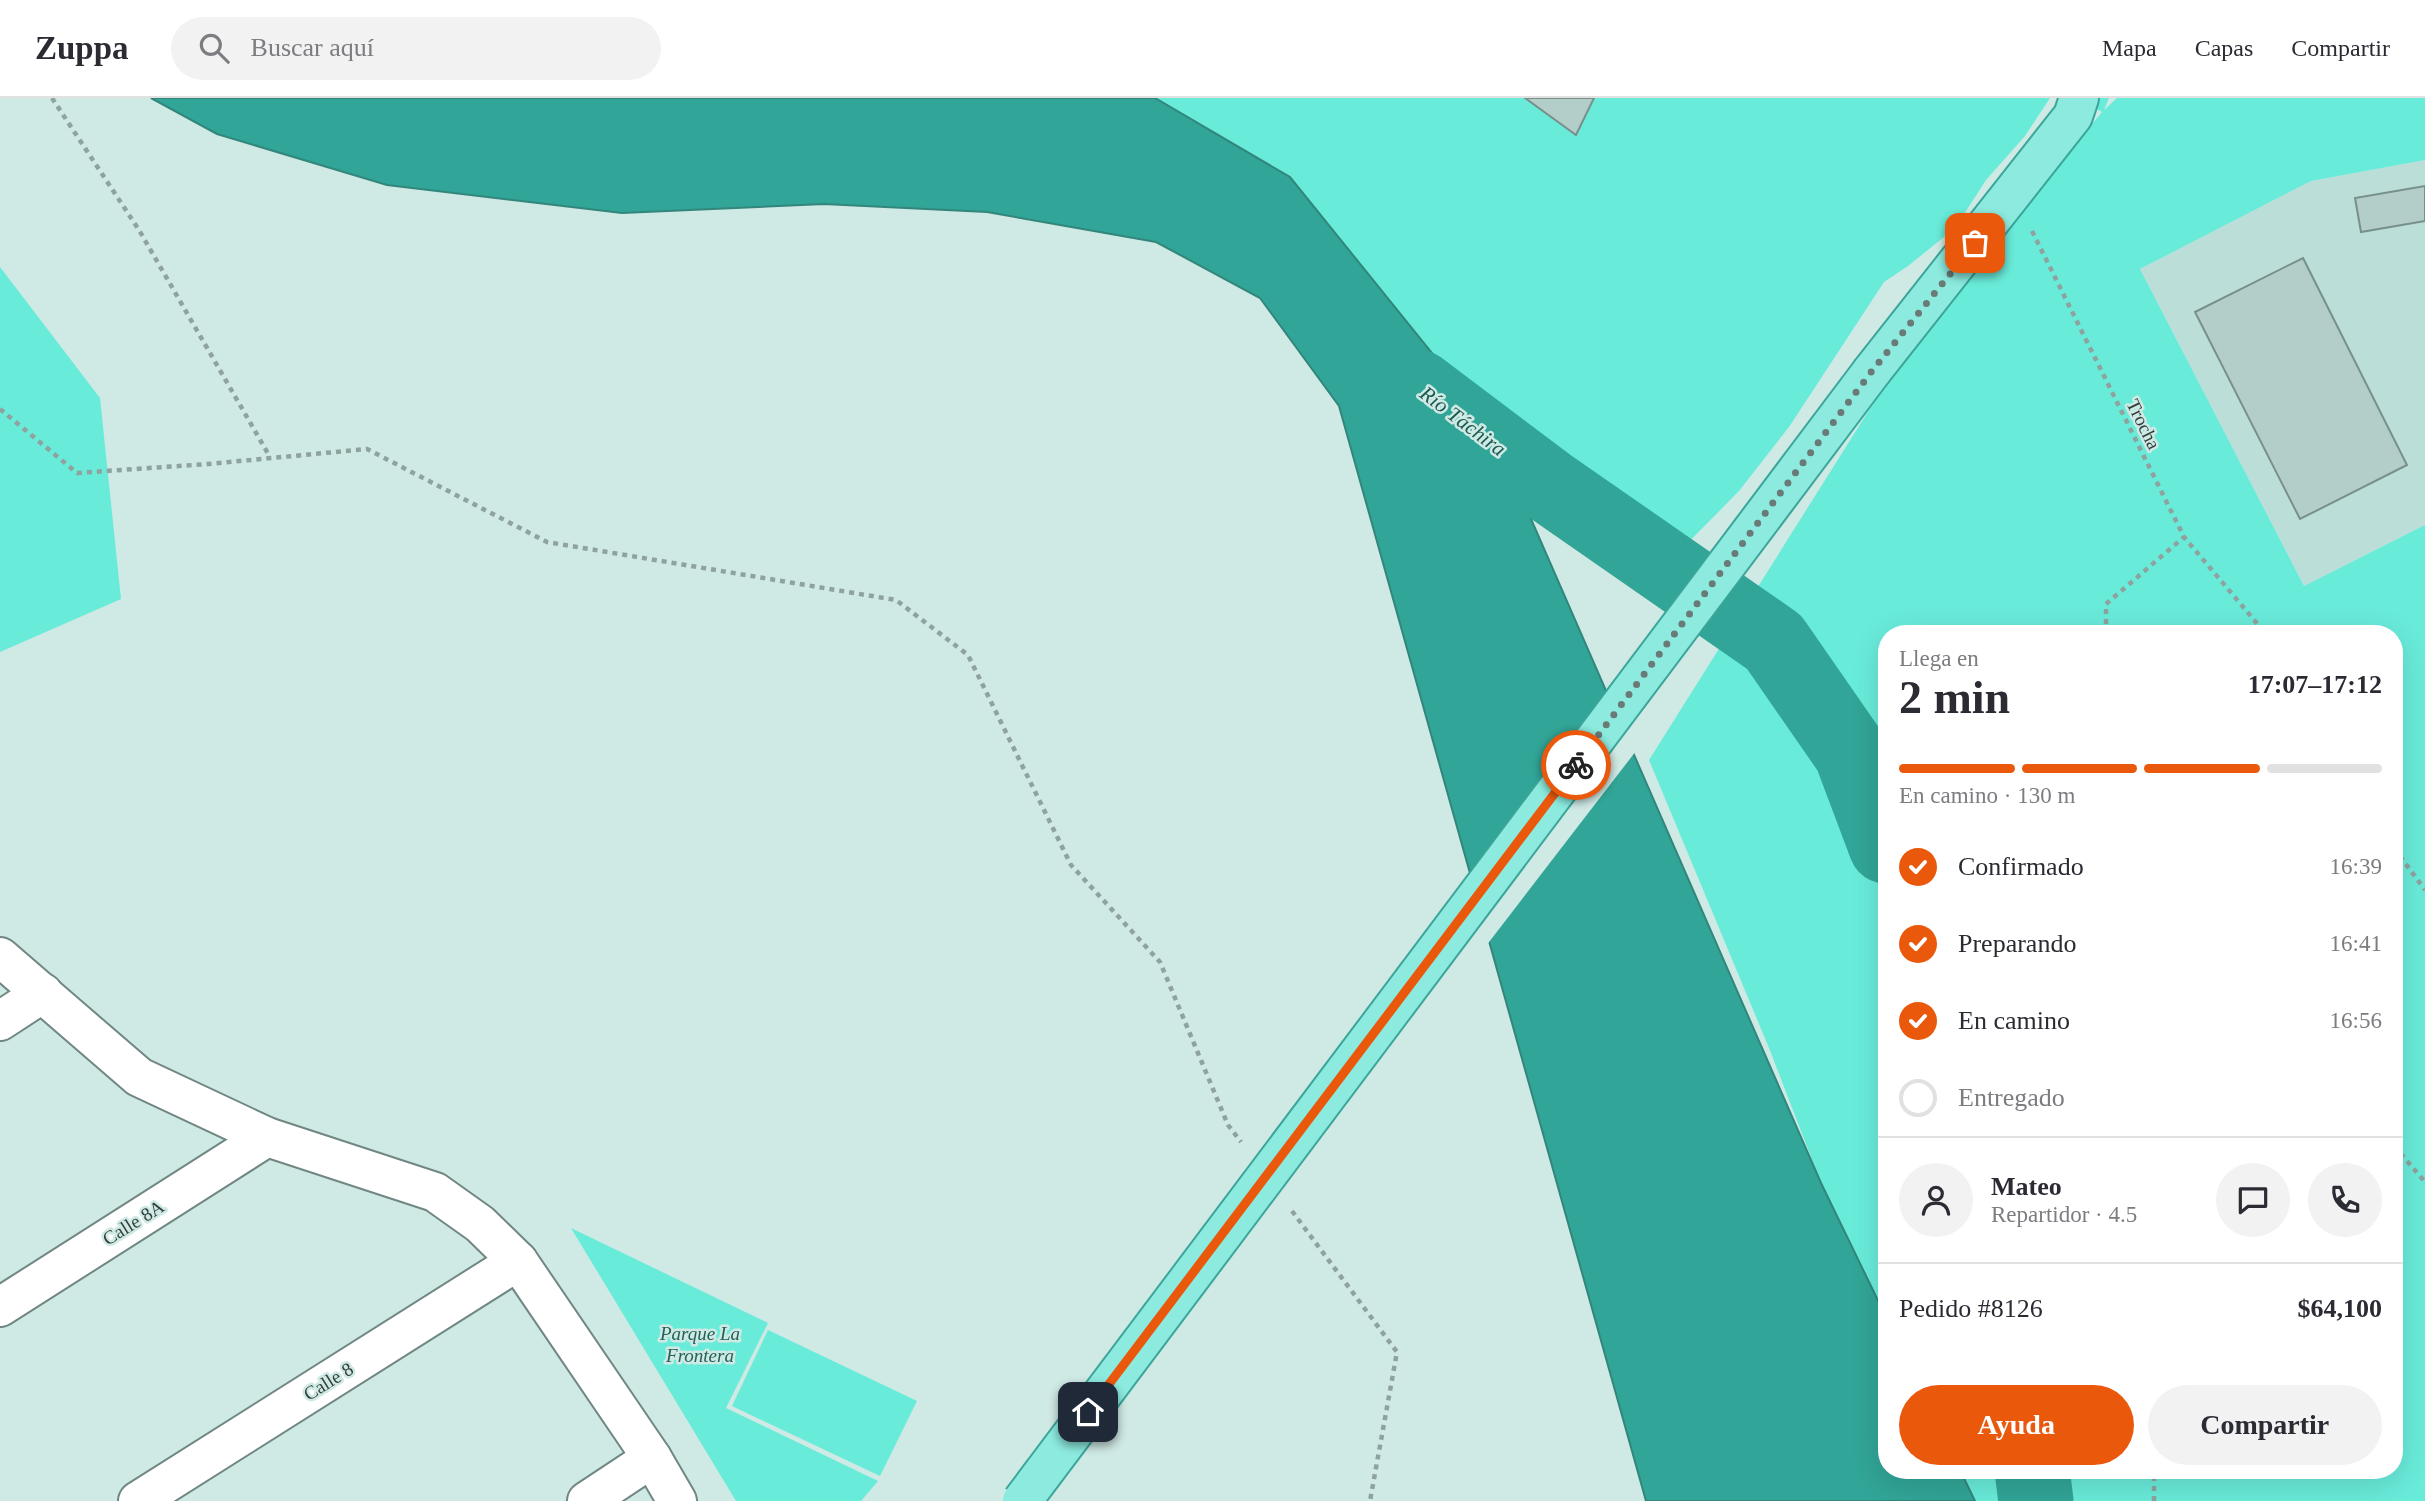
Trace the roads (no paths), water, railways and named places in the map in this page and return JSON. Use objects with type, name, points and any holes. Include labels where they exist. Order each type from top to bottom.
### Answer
[{"type":"main road","points":[[1021,1501],[1872,371],[2085,104]]},
{"type":"street","points":[[0,957],[139,1077],[267,1137],[435,1192],[480,1223],[518,1261],[652,1458],[677,1501]]},
{"type":"street","points":[[0,1021],[43,993]]},
{"type":"street","name":"Calle 8A","points":[[0,1307],[267,1137]]},
{"type":"street","name":"Calle 8","points":[[138,1501],[518,1261]]},
{"type":"street","points":[[587,1501],[652,1458]]},
{"type":"water","points":[[151,98],[1155,98],[1290,177],[1490,425],[1821,1183],[1878,1301],[1878,1479],[1964,1479],[1975,1501],[1646,1501],[1339,406],[1260,298],[1156,242],[987,212],[824,204],[622,213],[387,185],[217,134]]},
{"type":"waterway","name":"Río Táchira","points":[[1418,387],[1548,485],[1774,642],[1851,753],[1878,825]]},
{"type":"waterway","name":"Río Táchira","points":[[2033,1479],[2036,1501]]},
{"type":"park label","name":"Parque La Frontera","points":[[700,1344]]}]
